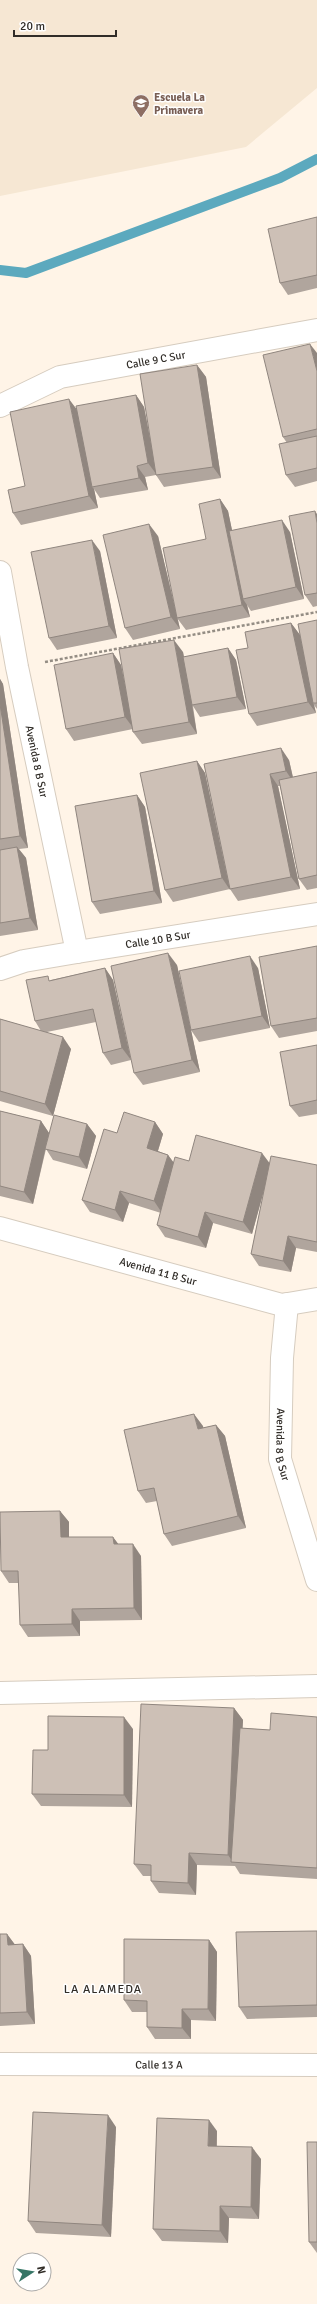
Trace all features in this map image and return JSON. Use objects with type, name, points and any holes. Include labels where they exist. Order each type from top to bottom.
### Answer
[{"type":"street","name":"Calle 9 C Sur","points":[[0,406],[60,377],[317,330]]},
{"type":"street","name":"Avenida 8 B Sur","points":[[0,572],[9,668],[76,952]]},
{"type":"street","name":"Calle 10 B Sur","points":[[0,969],[24,962],[76,952],[317,914]]},
{"type":"street","name":"Avenida 11 B Sur","points":[[0,1228],[275,1303],[287,1304],[317,1299]]},
{"type":"street","name":"Avenida 8 B Sur","points":[[287,1304],[282,1358],[280,1459],[317,1580]]},
{"type":"street","points":[[0,1693],[317,1686]]},
{"type":"street","name":"Calle 13 A","points":[[0,2064],[317,2065]]},
{"type":"path","points":[[9,668],[317,612]]},
{"type":"shaded area","name":"Escuela La Primavera","points":[[0,0],[317,0],[317,88],[246,147],[0,196]]},
{"type":"building","points":[[317,217],[317,275],[280,283],[268,229]]},
{"type":"building","points":[[310,344],[317,371],[317,429],[283,437],[263,355]]},
{"type":"building","points":[[197,365],[213,467],[156,475],[140,374]]},
{"type":"building","points":[[136,395],[148,463],[137,466],[139,478],[92,487],[76,406]]},
{"type":"building","points":[[69,399],[89,496],[13,513],[8,490],[25,486],[10,412]]},
{"type":"building","points":[[317,436],[317,468],[286,475],[279,444]]},
{"type":"building","points":[[220,499],[242,605],[177,618],[163,548],[206,539],[199,504]]},
{"type":"building","points":[[315,511],[317,523],[317,593],[305,595],[289,516]]},
{"type":"building","points":[[282,520],[296,587],[243,599],[229,531]]},
{"type":"building","points":[[149,524],[171,617],[125,628],[103,535]]},
{"type":"building","points":[[92,540],[109,626],[49,638],[31,552]]},
{"type":"building","points":[[317,620],[317,703],[313,703],[298,624]]},
{"type":"building","points":[[291,623],[308,702],[249,714],[236,650],[248,648],[245,632]]},
{"type":"building","points":[[174,640],[189,722],[133,732],[119,649]]},
{"type":"building","points":[[228,648],[237,697],[192,705],[183,657]]},
{"type":"building","points":[[113,653],[125,717],[66,729],[54,665]]},
{"type":"building","points":[[0,704],[20,836],[0,839]]},
{"type":"building","points":[[281,748],[286,771],[270,774],[291,877],[230,889],[204,764]]},
{"type":"building","points":[[197,761],[222,878],[165,890],[140,773]]},
{"type":"building","points":[[317,772],[317,875],[299,879],[279,780]]},
{"type":"building","points":[[137,795],[154,891],[92,902],[75,806]]},
{"type":"building","points":[[17,847],[30,918],[0,923],[0,850]]},
{"type":"building","points":[[317,946],[317,1018],[271,1026],[259,957]]},
{"type":"building","points":[[168,953],[192,1060],[134,1073],[111,966]]},
{"type":"building","points":[[250,956],[262,1016],[191,1030],[179,971]]},
{"type":"building","points":[[105,968],[122,1048],[103,1053],[93,1009],[35,1021],[26,980],[48,976],[49,981]]},
{"type":"building","points":[[0,1019],[63,1037],[45,1104],[0,1091]]},
{"type":"building","points":[[317,1045],[317,1100],[290,1106],[280,1052]]},
{"type":"building","points":[[0,1111],[41,1121],[24,1192],[0,1186]]},
{"type":"building","points":[[124,1112],[155,1122],[147,1148],[168,1155],[154,1201],[120,1191],[115,1210],[82,1200],[104,1129],[117,1133]]},
{"type":"building","points":[[54,1115],[87,1124],[79,1157],[45,1149]]},
{"type":"building","points":[[196,1135],[262,1153],[243,1222],[205,1212],[198,1237],[157,1225],[175,1157],[189,1161]]},
{"type":"building","points":[[271,1156],[317,1165],[317,1242],[288,1236],[283,1261],[251,1254]]},
{"type":"building","points":[[194,1414],[198,1429],[216,1425],[238,1516],[164,1534],[154,1488],[138,1491],[124,1430]]},
{"type":"building","points":[[60,1511],[61,1537],[113,1537],[114,1544],[133,1544],[134,1608],[72,1609],[72,1624],[20,1625],[18,1571],[1,1571],[0,1512]]},
{"type":"building","points":[[141,1704],[234,1708],[228,1855],[189,1853],[188,1883],[151,1881],[151,1865],[134,1864]]},
{"type":"building","points":[[271,1713],[317,1717],[317,1868],[231,1862],[240,1728],[270,1730]]},
{"type":"building","points":[[48,1716],[124,1717],[124,1795],[32,1794],[33,1750],[48,1750]]},
{"type":"building","points":[[317,1931],[317,2005],[239,2007],[236,1932]]},
{"type":"building","points":[[0,1934],[7,1934],[8,1945],[23,1944],[27,2012],[0,2013]]},
{"type":"building","points":[[124,1939],[209,1940],[208,2009],[182,2009],[182,2028],[147,2027],[147,2001],[124,2000]]},
{"type":"building","points":[[33,2112],[108,2115],[102,2225],[28,2221]]},
{"type":"building","points":[[157,2118],[209,2120],[208,2146],[252,2147],[251,2207],[220,2206],[220,2231],[153,2229]]},
{"type":"building","points":[[307,2142],[317,2142],[317,2242],[309,2242]]},
{"type":"waterway","points":[[0,270],[26,273],[280,178],[317,159]]},
{"type":"place","name":"Escuela La Primavera","points":[[141,118]]},
{"type":"district","name":"LA ALAMEDA","points":[[103,1989]]}]
